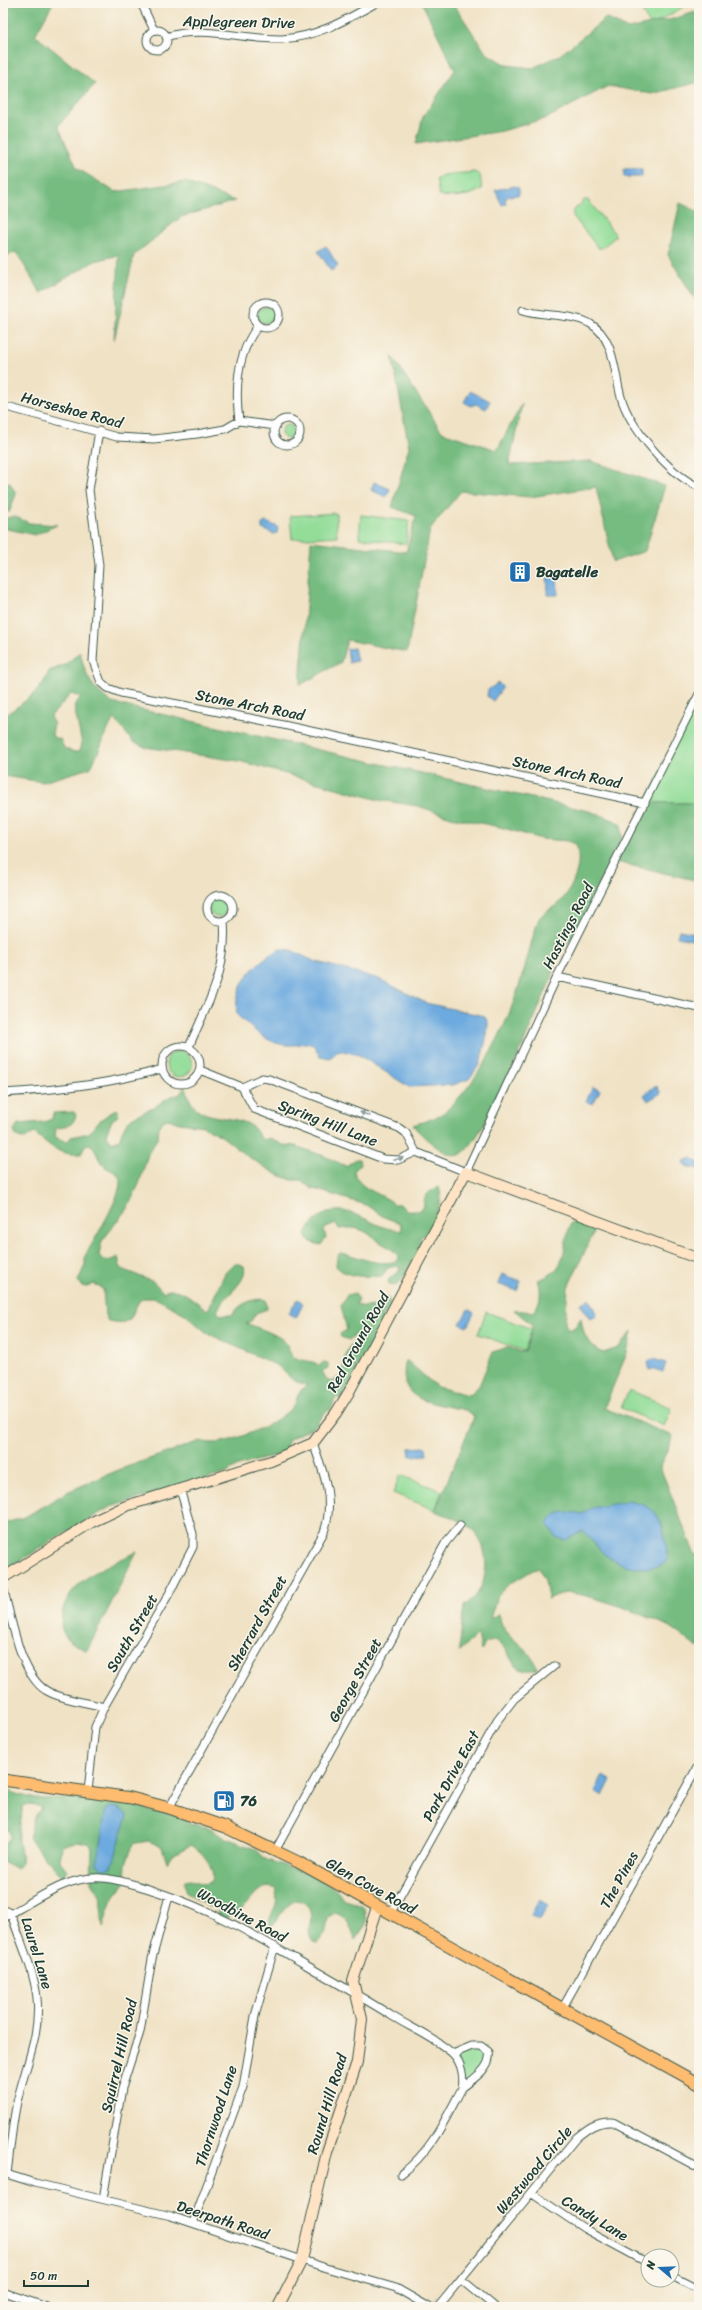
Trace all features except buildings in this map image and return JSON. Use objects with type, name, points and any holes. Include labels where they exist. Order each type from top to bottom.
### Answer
[{"type":"main road","name":"Glen Cove Road","points":[[3,1780],[131,1798],[169,1808],[225,1827],[275,1850],[699,2084]]},
{"type":"street","points":[[141,3],[154,30]]},
{"type":"street","name":"Applegreen Drive","points":[[166,37],[192,32],[282,39],[306,36],[342,22],[376,3]]},
{"type":"street","name":"Applegreen Drive","points":[[154,30],[161,31],[166,37],[163,48],[152,49],[147,39],[150,32],[154,30]]},
{"type":"street","points":[[523,310],[538,315],[573,318],[594,327],[604,337],[609,347],[621,396],[627,412],[655,451],[672,471],[688,482],[699,487]]},
{"type":"street","points":[[258,326],[248,341],[240,367],[237,394],[239,421],[276,426]]},
{"type":"street","name":"Horseshoe Road","points":[[3,406],[117,437],[154,439],[225,429],[239,421]]},
{"type":"street","name":"Stone Arch Road","points":[[99,431],[89,490],[99,566],[94,661],[97,677],[108,688],[121,693],[260,720],[645,803]]},
{"type":"street","name":"Hastings Road","points":[[466,1172],[557,977],[699,694]]},
{"type":"street","points":[[189,1047],[222,971],[224,956],[224,921]]},
{"type":"street","points":[[557,977],[699,1008]]},
{"type":"street","points":[[177,1046],[189,1047],[198,1054],[200,1070],[192,1081],[180,1084],[168,1080],[162,1069],[162,1063],[166,1052],[177,1046]]},
{"type":"street","points":[[3,1093],[97,1085],[124,1080],[162,1069]]},
{"type":"street","points":[[200,1070],[242,1087]]},
{"type":"street","name":"Spring Hill Lane","points":[[262,1078],[296,1088],[399,1128],[406,1132],[416,1152],[398,1160],[383,1159],[254,1109],[242,1087],[262,1078]]},
{"type":"street","points":[[416,1152],[699,1259]]},
{"type":"street","name":"Red Ground Road","points":[[3,1578],[92,1522],[126,1506],[271,1461],[313,1443],[336,1413],[349,1392],[466,1172]]},
{"type":"street","name":"Sherrard Street","points":[[169,1808],[324,1532],[330,1511],[330,1498],[327,1484],[313,1443]]},
{"type":"street","name":"South Street","points":[[88,1791],[95,1727],[104,1707],[170,1592],[193,1547],[193,1534],[180,1489]]},
{"type":"street","name":"George Street","points":[[275,1850],[446,1542],[460,1525]]},
{"type":"street","points":[[3,1587],[18,1642],[32,1677],[48,1691],[104,1707]]},
{"type":"street","name":"Park Drive East","points":[[390,1914],[497,1721],[514,1699],[554,1666]]},
{"type":"street","name":"The Pines","points":[[562,2008],[699,1764]]},
{"type":"street","name":"Woodbine Road","points":[[3,1918],[61,1887],[90,1878],[104,1878],[134,1884],[215,1913],[354,1992],[453,2054]]},
{"type":"street","name":"Squirrel Hill Road","points":[[103,2200],[122,2088],[140,2032],[152,1959],[169,1896]]},
{"type":"street","name":"Round Hill Road","points":[[278,2307],[302,2260],[327,2152],[359,2053],[362,2019],[354,1992],[355,1971],[377,1907]]},
{"type":"street","name":"Laurel Lane","points":[[3,1909],[11,1914],[32,1977],[37,1997],[38,2017],[35,2039],[17,2103],[5,2173]]},
{"type":"street","name":"Thornwood Lane","points":[[193,2223],[243,2087],[255,2016],[275,1946]]},
{"type":"street","points":[[401,2174],[416,2163],[428,2148],[462,2088],[484,2070],[490,2056],[490,2052],[481,2046],[472,2046],[453,2054],[462,2072],[462,2088]]},
{"type":"street","name":"Westwood Circle","points":[[438,2307],[576,2138],[589,2128],[604,2122],[613,2122],[627,2128],[699,2168]]},
{"type":"street","name":"Deerpath Road","points":[[5,2173],[193,2223],[302,2260],[396,2288],[429,2307]]},
{"type":"street","name":"Candy Lane","points":[[531,2193],[585,2229],[640,2259]]},
{"type":"street","points":[[462,2279],[495,2307]]},
{"type":"street","points":[[680,2280],[699,2290]]},
{"type":"street","points":[[3,2292],[47,2307]]},
{"type":"green space","points":[[3,3],[53,3],[35,35],[95,84],[58,126],[77,168],[115,192],[186,182],[235,201],[181,217],[134,255],[114,340],[119,255],[95,261],[41,293],[16,252],[3,258]]},
{"type":"green space","points":[[422,3],[453,3],[486,53],[506,65],[533,68],[560,55],[606,18],[628,29],[673,19],[699,11],[699,82],[652,94],[608,86],[547,118],[502,131],[416,144],[423,117],[455,70]]},
{"type":"green space","points":[[637,3],[690,3],[651,26]]},
{"type":"green space","points":[[474,172],[480,175],[482,189],[461,196],[449,197],[439,195],[436,179],[443,175]]},
{"type":"green space","points":[[584,200],[588,200],[615,234],[615,237],[602,248],[598,248],[573,216],[573,211]]},
{"type":"green space","points":[[680,203],[699,212],[699,306],[668,255]]},
{"type":"green space","points":[[266,307],[273,312],[274,315],[269,322],[266,323],[259,318],[258,315],[263,308]]},
{"type":"green space","points":[[392,356],[442,432],[497,450],[522,404],[509,465],[591,461],[665,486],[645,551],[613,562],[596,487],[530,497],[461,491],[430,529],[407,652],[347,640],[341,662],[300,685],[311,541],[406,552],[416,516],[392,507],[409,447]]},
{"type":"green space","points":[[285,425],[291,425],[295,429],[295,435],[291,439],[285,439],[281,435],[281,429]]},
{"type":"green space","points":[[3,481],[10,483],[16,494],[9,513],[3,501]]},
{"type":"green space","points":[[336,513],[337,536],[292,539],[290,516]]},
{"type":"green space","points":[[361,515],[409,521],[406,544],[359,538]]},
{"type":"green space","points":[[14,516],[29,523],[57,525],[35,535],[3,528],[3,519]]},
{"type":"green space","points":[[80,652],[90,681],[99,692],[112,703],[589,811],[614,820],[621,825],[622,838],[578,930],[556,956],[552,977],[519,1054],[493,1108],[469,1147],[459,1155],[447,1153],[427,1140],[413,1125],[436,1117],[448,1109],[460,1097],[482,1068],[500,1035],[514,1002],[539,918],[561,901],[570,889],[573,882],[578,866],[575,844],[568,841],[541,839],[500,827],[451,817],[418,806],[379,800],[239,761],[145,747],[133,742],[114,718],[90,768],[43,782],[3,776],[3,715],[7,714],[32,696],[42,684],[49,671],[65,665]],"holes":[[[71,694],[81,697],[74,706],[82,744],[80,751],[75,752],[64,748],[60,739],[53,737],[52,734],[54,724],[50,717]]]},
{"type":"green space","points":[[699,694],[699,803],[645,803]]},
{"type":"green space","points":[[645,803],[699,803],[699,881],[616,862]]},
{"type":"green space","points":[[218,899],[224,902],[227,908],[224,914],[218,917],[212,914],[209,908],[212,902]]},
{"type":"green space","points":[[179,1051],[188,1055],[192,1064],[188,1073],[179,1077],[170,1073],[166,1064],[170,1055]]},
{"type":"green space","points":[[185,1087],[191,1102],[196,1108],[209,1115],[233,1119],[248,1124],[255,1129],[263,1140],[270,1138],[283,1145],[295,1146],[324,1156],[346,1166],[356,1159],[359,1159],[360,1165],[354,1171],[360,1183],[394,1204],[400,1204],[406,1211],[419,1211],[424,1207],[425,1197],[432,1190],[438,1187],[441,1196],[437,1217],[427,1234],[420,1237],[423,1244],[421,1252],[417,1255],[399,1283],[395,1286],[389,1284],[388,1280],[398,1273],[400,1268],[397,1266],[388,1268],[382,1276],[370,1277],[345,1273],[336,1266],[337,1257],[340,1253],[381,1263],[397,1261],[398,1256],[390,1248],[368,1233],[353,1228],[339,1229],[336,1223],[326,1227],[324,1231],[326,1237],[321,1245],[311,1242],[305,1236],[315,1221],[331,1211],[340,1211],[349,1212],[383,1227],[402,1231],[400,1223],[384,1217],[366,1205],[311,1188],[301,1180],[292,1180],[276,1174],[244,1154],[223,1137],[203,1126],[179,1123],[169,1119],[164,1120],[159,1126],[158,1137],[148,1154],[139,1184],[128,1207],[102,1241],[99,1255],[101,1258],[105,1260],[113,1260],[118,1257],[120,1266],[124,1270],[154,1282],[163,1292],[176,1290],[181,1292],[208,1310],[225,1273],[234,1264],[244,1266],[243,1278],[224,1300],[217,1312],[221,1315],[233,1315],[235,1311],[247,1302],[262,1299],[266,1300],[267,1309],[256,1313],[251,1321],[246,1323],[272,1333],[281,1339],[285,1342],[291,1354],[297,1359],[315,1363],[319,1366],[324,1362],[328,1363],[328,1368],[322,1371],[327,1380],[331,1382],[342,1375],[344,1362],[349,1347],[356,1341],[358,1336],[357,1333],[349,1340],[341,1337],[340,1334],[347,1330],[341,1306],[347,1295],[355,1293],[359,1301],[355,1303],[363,1307],[377,1306],[378,1301],[383,1300],[385,1295],[390,1301],[390,1308],[383,1316],[382,1325],[342,1399],[336,1397],[331,1409],[324,1413],[315,1426],[289,1439],[284,1453],[238,1466],[227,1473],[110,1507],[48,1543],[3,1572],[3,1526],[6,1523],[25,1517],[67,1492],[121,1469],[200,1441],[211,1443],[221,1442],[255,1431],[277,1420],[285,1414],[293,1405],[301,1390],[307,1385],[294,1381],[278,1366],[207,1333],[185,1314],[155,1298],[144,1298],[139,1301],[130,1319],[123,1323],[108,1321],[105,1315],[103,1289],[94,1284],[87,1287],[81,1286],[78,1281],[85,1265],[85,1256],[116,1197],[119,1188],[119,1177],[116,1173],[103,1165],[90,1144],[85,1145],[81,1154],[66,1153],[50,1146],[34,1133],[25,1139],[16,1136],[14,1130],[18,1124],[44,1122],[52,1119],[53,1113],[74,1112],[76,1115],[75,1119],[71,1124],[56,1128],[55,1137],[67,1142],[71,1137],[89,1133],[98,1122],[115,1109],[118,1110],[118,1116],[112,1120],[106,1135],[112,1143],[119,1140],[128,1121],[168,1098],[179,1095]]},
{"type":"green space","points":[[576,1221],[584,1223],[594,1232],[568,1287],[565,1324],[569,1330],[575,1327],[581,1318],[585,1335],[590,1344],[603,1353],[618,1348],[632,1331],[627,1353],[604,1408],[673,1436],[660,1467],[695,1555],[699,1555],[699,1648],[672,1628],[636,1612],[591,1597],[569,1593],[561,1594],[548,1599],[545,1580],[538,1567],[508,1585],[498,1595],[490,1618],[499,1614],[501,1623],[505,1630],[533,1660],[537,1669],[525,1670],[518,1668],[515,1665],[506,1650],[496,1640],[486,1643],[481,1650],[478,1634],[459,1651],[464,1606],[473,1599],[480,1590],[486,1568],[485,1556],[482,1544],[477,1534],[469,1526],[457,1519],[435,1511],[474,1417],[465,1410],[433,1403],[415,1396],[405,1383],[404,1373],[406,1360],[437,1387],[469,1395],[479,1386],[493,1352],[507,1347],[521,1352],[525,1351],[533,1328],[529,1322],[514,1310],[533,1312],[536,1309],[540,1297],[538,1280],[548,1276],[560,1264],[571,1223]]},
{"type":"green space","points":[[486,1312],[532,1329],[524,1351],[478,1334]]},
{"type":"green space","points":[[629,1390],[672,1408],[664,1426],[621,1408]]},
{"type":"green space","points":[[400,1475],[442,1491],[435,1510],[393,1493]]},
{"type":"green space","points":[[137,1552],[87,1651],[71,1641],[64,1634],[61,1623],[66,1602],[72,1591],[81,1582],[114,1562]]},
{"type":"green space","points":[[3,1788],[16,1794],[36,1799],[68,1798],[97,1793],[142,1806],[152,1812],[173,1813],[182,1816],[189,1823],[210,1828],[221,1836],[255,1849],[267,1860],[318,1876],[335,1889],[345,1900],[359,1904],[364,1908],[366,1924],[355,1940],[346,1920],[335,1913],[328,1917],[325,1935],[317,1943],[313,1942],[309,1931],[311,1916],[309,1908],[302,1901],[296,1901],[287,1907],[270,1928],[270,1918],[277,1901],[277,1895],[275,1888],[266,1887],[257,1892],[243,1908],[216,1924],[219,1902],[209,1907],[187,1892],[184,1885],[185,1881],[190,1880],[205,1884],[212,1881],[212,1871],[204,1856],[191,1845],[172,1855],[167,1863],[162,1847],[149,1841],[136,1843],[132,1847],[126,1863],[125,1883],[112,1899],[103,1927],[100,1896],[91,1882],[92,1850],[90,1844],[78,1841],[62,1846],[60,1861],[67,1870],[63,1876],[56,1870],[29,1838],[34,1818],[41,1808],[32,1804],[22,1806],[19,1835],[21,1854],[20,1866],[15,1868],[3,1861],[3,1848],[11,1837],[9,1830],[3,1828]]},
{"type":"green space","points":[[472,2046],[486,2047],[488,2064],[462,2088],[457,2059],[459,2052]]},
{"type":"water","points":[[624,169],[642,169],[642,177],[624,177]]},
{"type":"water","points":[[515,186],[519,188],[519,195],[508,196],[505,200],[506,204],[502,205],[495,190]]},
{"type":"water","points":[[326,246],[338,266],[331,271],[318,251]]},
{"type":"water","points":[[470,391],[490,401],[486,409],[476,404],[471,406],[464,402]]},
{"type":"water","points":[[374,482],[390,489],[386,497],[371,490]]},
{"type":"water","points":[[266,522],[278,527],[277,533],[274,534],[262,529],[262,524]]},
{"type":"water","points":[[547,571],[557,571],[558,595],[548,595]]},
{"type":"water","points":[[354,648],[357,661],[349,663],[347,649]]},
{"type":"water","points":[[498,683],[503,687],[493,701],[487,696],[488,690]]},
{"type":"water","points":[[679,930],[694,933],[692,940],[677,937]]},
{"type":"water","points":[[280,949],[291,950],[314,961],[379,979],[426,1003],[484,1016],[488,1022],[487,1035],[480,1064],[469,1079],[453,1085],[409,1087],[359,1055],[339,1050],[330,1058],[320,1056],[313,1044],[307,1043],[284,1045],[262,1036],[237,1015],[238,994],[247,976],[254,968],[271,954]]},
{"type":"water","points":[[656,1085],[661,1093],[648,1101],[644,1095]]},
{"type":"water","points":[[593,1087],[600,1090],[593,1104],[586,1101]]},
{"type":"water","points":[[692,1158],[696,1162],[699,1162],[699,1169],[688,1167],[684,1164],[684,1161]]},
{"type":"water","points":[[502,1274],[521,1281],[517,1291],[498,1284]]},
{"type":"water","points":[[299,1299],[303,1304],[296,1318],[289,1314],[296,1301]]},
{"type":"water","points":[[589,1299],[597,1315],[591,1319],[580,1304]]},
{"type":"water","points":[[468,1309],[474,1313],[467,1327],[460,1324]]},
{"type":"water","points":[[653,1359],[666,1363],[663,1372],[654,1369],[649,1370],[647,1363]]},
{"type":"water","points":[[426,1447],[427,1455],[410,1456],[409,1448]]},
{"type":"water","points":[[629,1501],[648,1507],[654,1511],[658,1517],[664,1531],[668,1561],[661,1565],[644,1568],[625,1565],[608,1557],[583,1531],[566,1540],[557,1538],[548,1525],[550,1520],[557,1514],[571,1512],[582,1514],[591,1508]]},
{"type":"water","points":[[603,1776],[611,1780],[603,1796],[595,1791]]},
{"type":"water","points":[[109,1807],[120,1809],[127,1816],[112,1867],[104,1869],[97,1864],[105,1812]]},
{"type":"water","points":[[539,1900],[548,1905],[540,1920],[531,1915]]},
{"type":"place","name":"Bagatelle","points":[[520,572]]},
{"type":"place","name":"76","points":[[224,1801]]}]
